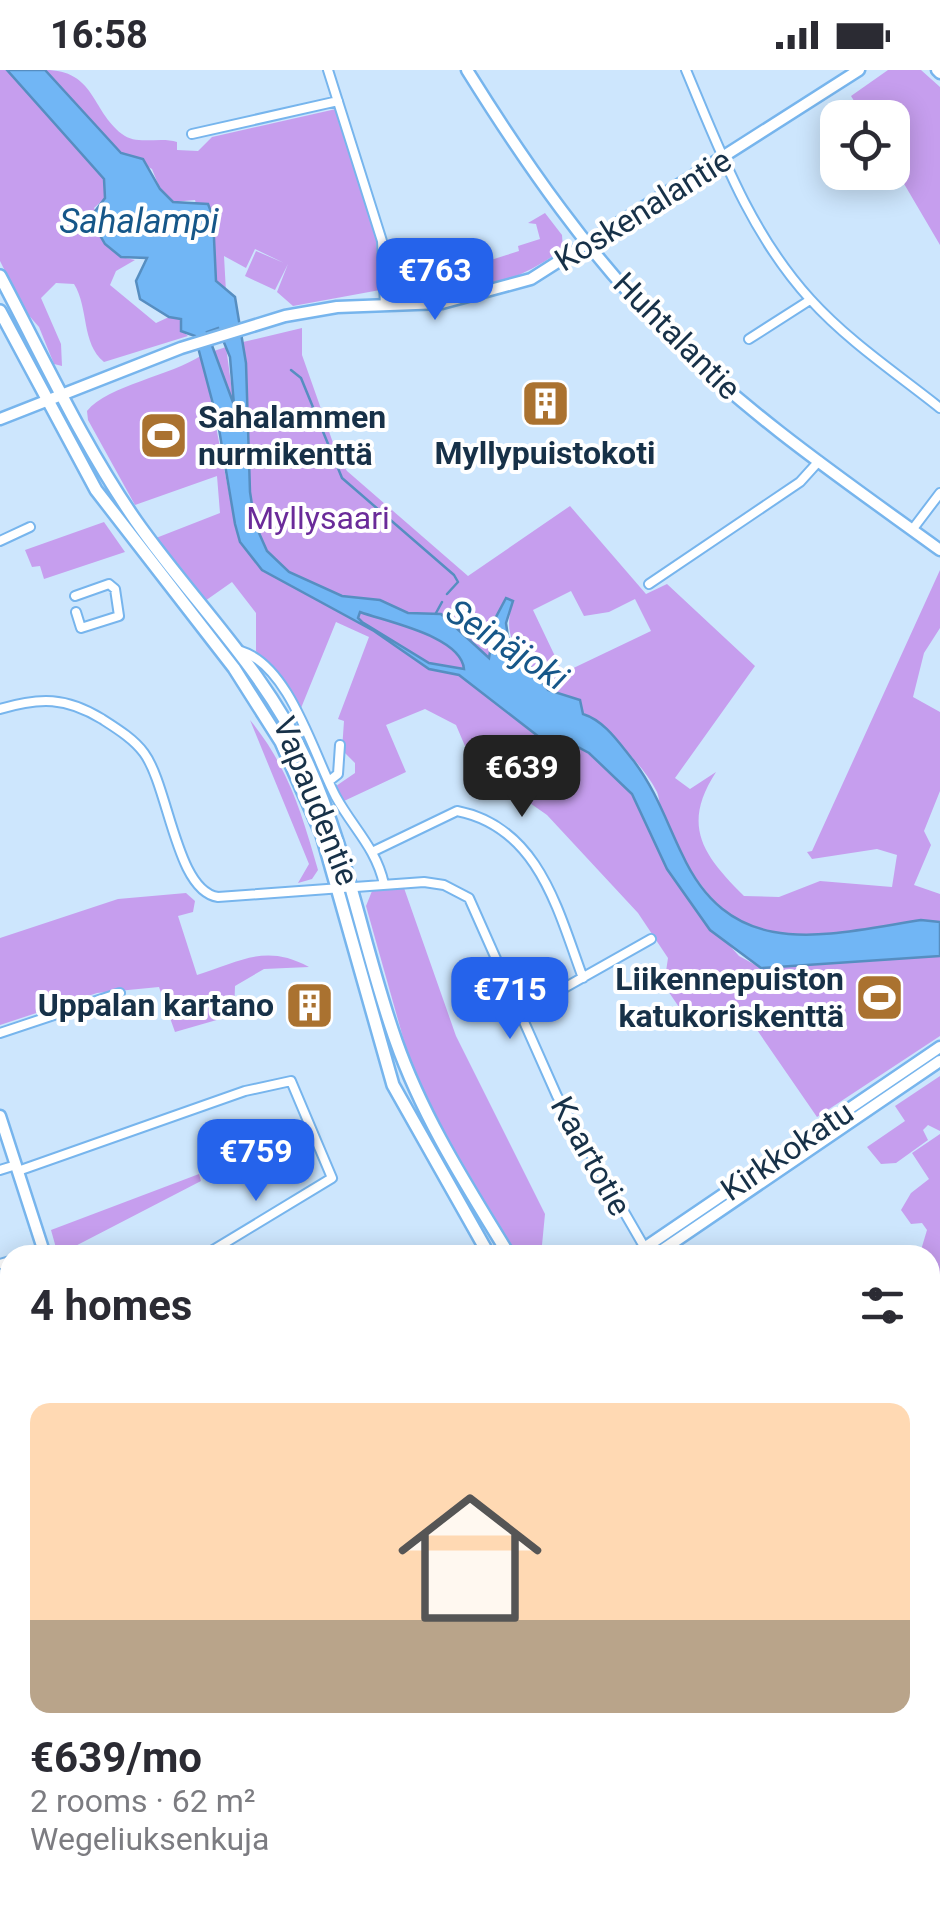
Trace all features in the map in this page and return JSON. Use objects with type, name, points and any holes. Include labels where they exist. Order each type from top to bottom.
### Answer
[{"type":"main road","name":"Huhtalantie","points":[[467,70],[591,245],[669,336],[742,402],[940,550]]},
{"type":"main road","name":"Koskenalantie","points":[[0,419],[180,348],[252,326],[316,310],[442,303],[509,288],[545,273],[591,245],[859,70]]},
{"type":"main road","name":"Vapaudentie","points":[[0,276],[136,522],[242,651],[306,759],[352,886],[409,1076],[442,1145],[503,1245]]},
{"type":"main road","name":"Vapaudentie","points":[[0,311],[96,490],[262,710],[300,783],[335,886],[393,1085],[483,1245]]},
{"type":"main road","name":"Kirkkokatu","points":[[657,1245],[940,1048]]},
{"type":"main road","name":"Kirkkokatu","points":[[657,1245],[940,1061]]},
{"type":"main road","points":[[0,1116],[41,1245]]},
{"type":"street","points":[[328,70],[382,241],[385,306]]},
{"type":"street","points":[[686,70],[721,161],[773,252],[810,300],[846,336],[940,408]]},
{"type":"street","points":[[192,134],[338,101]]},
{"type":"street","points":[[750,338],[810,300]]},
{"type":"street","points":[[649,584],[800,482],[819,461]]},
{"type":"street","points":[[912,530],[940,494]]},
{"type":"street","points":[[0,540],[30,528]]},
{"type":"street","points":[[75,596],[109,584],[121,607],[119,616],[81,628],[76,612]]},
{"type":"street","points":[[242,651],[256,657],[274,675],[328,781],[374,851],[384,884]]},
{"type":"street","name":"Kaartotie","points":[[0,710],[44,699],[70,702],[133,742],[156,774],[190,876],[203,893],[218,897],[335,886],[444,885],[468,898],[564,1108],[641,1245]]},
{"type":"street","points":[[328,781],[338,774],[340,745]]},
{"type":"street","points":[[374,851],[457,811],[510,834],[545,880],[583,978]]},
{"type":"street","points":[[518,1014],[650,938]]},
{"type":"street","points":[[0,1033],[120,993]]},
{"type":"street","points":[[0,1170],[17,1168],[244,1091],[294,1083],[332,1178],[329,1184],[222,1245]]},
{"type":"green space","name":"Sahalampi","points":[[0,70],[7,70],[104,179],[105,198],[94,208],[121,257],[135,260],[116,271],[110,285],[156,323],[169,317],[182,319],[181,330],[188,336],[104,362],[88,335],[74,284],[56,283],[41,298],[61,344],[62,366],[54,364],[39,327],[25,311],[0,261]]},
{"type":"green space","points":[[45,70],[61,72],[83,84],[112,124],[128,138],[177,142],[177,150],[198,151],[212,137],[336,109],[376,238],[380,290],[293,306],[277,292],[288,264],[275,290],[245,276],[256,251],[284,263],[255,249],[246,268],[224,256],[226,292],[216,281],[195,200],[173,202],[160,189],[152,169],[121,153]]},
{"type":"green space","points":[[888,70],[921,70],[940,87],[940,245],[908,190],[910,100],[853,100],[851,96]]},
{"type":"green space","points":[[545,213],[562,235],[563,249],[544,262],[484,288],[440,297],[396,299],[390,268],[405,262],[401,267],[405,279],[441,276],[519,251],[518,246],[540,239],[536,224],[528,223]]},
{"type":"green space","name":"Myllysaari","points":[[302,328],[302,355],[338,457],[347,471],[468,576],[570,506],[646,594],[667,584],[755,666],[675,778],[690,789],[716,772],[700,808],[701,839],[717,867],[744,896],[779,897],[820,881],[892,887],[897,855],[877,849],[812,859],[807,852],[812,851],[940,570],[940,628],[924,653],[913,697],[940,712],[940,791],[924,831],[931,845],[914,885],[940,894],[940,922],[921,920],[831,934],[795,935],[764,931],[736,919],[711,897],[686,863],[662,815],[657,792],[638,764],[574,703],[548,690],[523,658],[509,628],[513,602],[496,617],[489,658],[441,614],[408,613],[380,600],[342,596],[289,572],[267,551],[255,524],[243,342]],"holes":[[[571,591],[584,616],[609,612],[635,599],[651,631],[563,673],[533,610]]]},
{"type":"green space","points":[[226,347],[234,405],[211,352]]},
{"type":"green space","points":[[202,355],[240,542],[262,570],[374,631],[429,669],[459,675],[543,740],[574,745],[589,753],[632,794],[667,869],[687,898],[739,956],[761,968],[940,956],[940,1036],[817,1117],[744,1011],[725,1010],[708,1027],[683,1013],[664,985],[668,958],[638,913],[547,815],[517,794],[480,742],[465,746],[456,725],[425,709],[386,725],[406,772],[344,801],[336,786],[355,773],[355,763],[342,750],[344,721],[338,719],[369,637],[336,622],[299,713],[256,651],[256,613],[232,582],[205,601],[156,538],[220,513],[217,476],[135,505],[88,420],[87,411],[109,394]]},
{"type":"green space","points":[[104,522],[125,552],[44,579],[40,566],[32,567],[25,550]]},
{"type":"green space","points":[[360,612],[438,639],[460,658],[464,669],[429,663],[362,622],[358,618]]},
{"type":"green space","points":[[250,720],[292,791],[318,870],[312,879],[298,883],[309,864]]},
{"type":"green space","points":[[404,888],[456,1036],[545,1214],[542,1245],[511,1245],[451,1146],[411,1066],[366,906],[372,891]]},
{"type":"green space","points":[[186,893],[195,901],[193,912],[178,916],[197,975],[240,960],[266,956],[279,956],[309,967],[264,969],[235,986],[234,1015],[175,1032],[159,987],[97,993],[0,1025],[0,938],[118,899]]},
{"type":"green space","points":[[940,1076],[940,1131],[928,1125],[923,1130],[928,1140],[896,1163],[881,1164],[867,1147],[905,1121],[895,1106]]},
{"type":"green space","points":[[940,1134],[940,1245],[922,1245],[927,1230],[922,1223],[911,1224],[901,1210],[911,1193],[929,1179],[912,1153]]},
{"type":"green space","points":[[199,1174],[201,1181],[77,1245],[55,1245],[51,1230]]},
{"type":"water","name":"Seinäjoki","points":[[7,70],[45,70],[121,153],[143,159],[160,189],[173,202],[208,204],[213,217],[216,281],[235,297],[246,363],[250,492],[255,524],[267,551],[289,572],[342,596],[380,600],[408,613],[441,614],[489,658],[496,617],[506,598],[513,601],[506,623],[508,637],[548,690],[580,700],[583,714],[605,727],[633,760],[703,889],[727,912],[754,927],[784,934],[850,931],[921,920],[940,922],[940,956],[761,968],[710,930],[667,869],[632,794],[589,753],[574,745],[543,740],[459,675],[429,669],[374,631],[262,570],[240,542],[218,423],[195,336],[181,331],[181,319],[169,317],[140,299],[136,281],[147,258],[121,257],[105,244],[90,218],[105,198],[104,179]],"holes":[[[218,328],[230,357],[234,405],[207,332]],[[360,612],[437,639],[460,657],[464,669],[429,663],[362,622],[358,618]]]},
{"type":"waterway","name":"Seinäjoki","points":[[291,370],[301,378],[342,478],[454,575],[458,582],[447,594]]},
{"type":"waterway","name":"Seinäjoki","points":[[436,613],[442,602]]},
{"type":"place","name":"Myllypuistokoti","points":[[545,403]]},
{"type":"place","name":"Sahalammen nurmikenttä","points":[[163,435]]},
{"type":"place","name":"Liikennepuiston katukoriskenttä","points":[[879,997]]},
{"type":"place","name":"Uppalan kartano","points":[[309,1005]]}]
